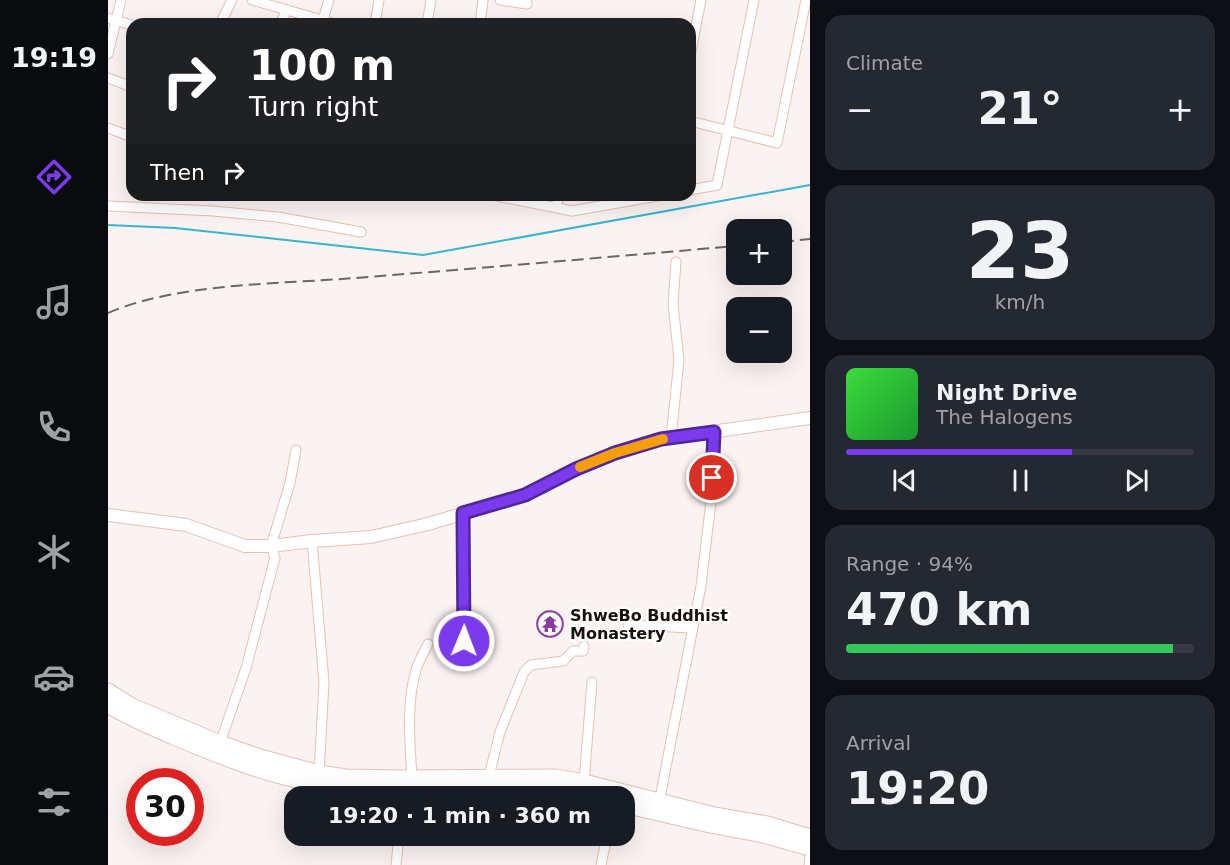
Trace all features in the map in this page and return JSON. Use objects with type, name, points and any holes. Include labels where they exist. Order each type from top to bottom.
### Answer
[{"type":"main road","points":[[108,691],[132,706],[220,743],[319,773],[346,777],[556,777],[585,782],[710,825],[763,835],[810,848]]},
{"type":"main road","points":[[108,705],[126,716],[255,768],[315,784],[334,786]]},
{"type":"main road","points":[[635,805],[767,824],[810,837]]},
{"type":"street","points":[[108,54],[112,20],[122,0]]},
{"type":"street","points":[[223,18],[232,0]]},
{"type":"street","points":[[252,0],[286,6],[317,18]]},
{"type":"street","points":[[329,0],[330,18]]},
{"type":"street","points":[[376,18],[379,0]]},
{"type":"street","points":[[428,18],[431,0]]},
{"type":"street","points":[[481,18],[483,0]]},
{"type":"street","points":[[500,0],[527,4],[527,0]]},
{"type":"street","points":[[696,26],[701,0]]},
{"type":"street","points":[[696,189],[717,185],[754,0]]},
{"type":"street","points":[[696,122],[777,143],[806,0]]},
{"type":"street","points":[[108,78],[126,85]]},
{"type":"street","points":[[108,128],[126,134]]},
{"type":"street","points":[[524,201],[572,211],[610,201]]},
{"type":"street","points":[[556,207],[558,201]]},
{"type":"street","points":[[108,206],[279,217],[361,231]]},
{"type":"street","points":[[671,438],[679,360],[673,304],[676,262]]},
{"type":"street","points":[[108,515],[186,525],[245,546],[271,546],[371,537],[428,524],[525,495],[576,469],[615,453],[671,438],[810,418]]},
{"type":"street","points":[[658,807],[701,585],[711,501],[714,432]]},
{"type":"street","points":[[220,743],[246,668],[275,558],[271,546],[290,483],[296,450]]},
{"type":"street","points":[[463,513],[464,641]]},
{"type":"street","points":[[312,541],[324,682],[319,773]]},
{"type":"street","points":[[628,624],[692,628]]},
{"type":"street","points":[[412,778],[410,729],[413,691],[416,670],[428,644]]},
{"type":"street","points":[[489,776],[500,732],[524,672],[531,665],[563,661],[573,651],[583,651],[584,646]]},
{"type":"street","points":[[585,782],[592,681]]},
{"type":"street","points":[[396,865],[398,846]]},
{"type":"street","points":[[600,865],[605,846]]},
{"type":"street","points":[[809,865],[810,857]]},
{"type":"building","name":"ShweBo Buddhist Monastery","points":[[546,611],[562,619],[554,636],[538,629]]},
{"type":"waterway","points":[[108,225],[175,228],[423,255],[810,185]]},
{"type":"railway","points":[[792,241],[810,239]]},
{"type":"railway","points":[[108,313],[135,303],[165,296],[229,286],[726,247]]},
{"type":"slow traffic","points":[[580,467],[615,453],[663,439]]},
{"type":"place","name":"ShweBo Buddhist Monastery","points":[[550,624]]},
{"type":"route","points":[[464,641],[463,513],[525,495],[576,469],[615,453],[661,439],[714,432],[712,478]]}]
